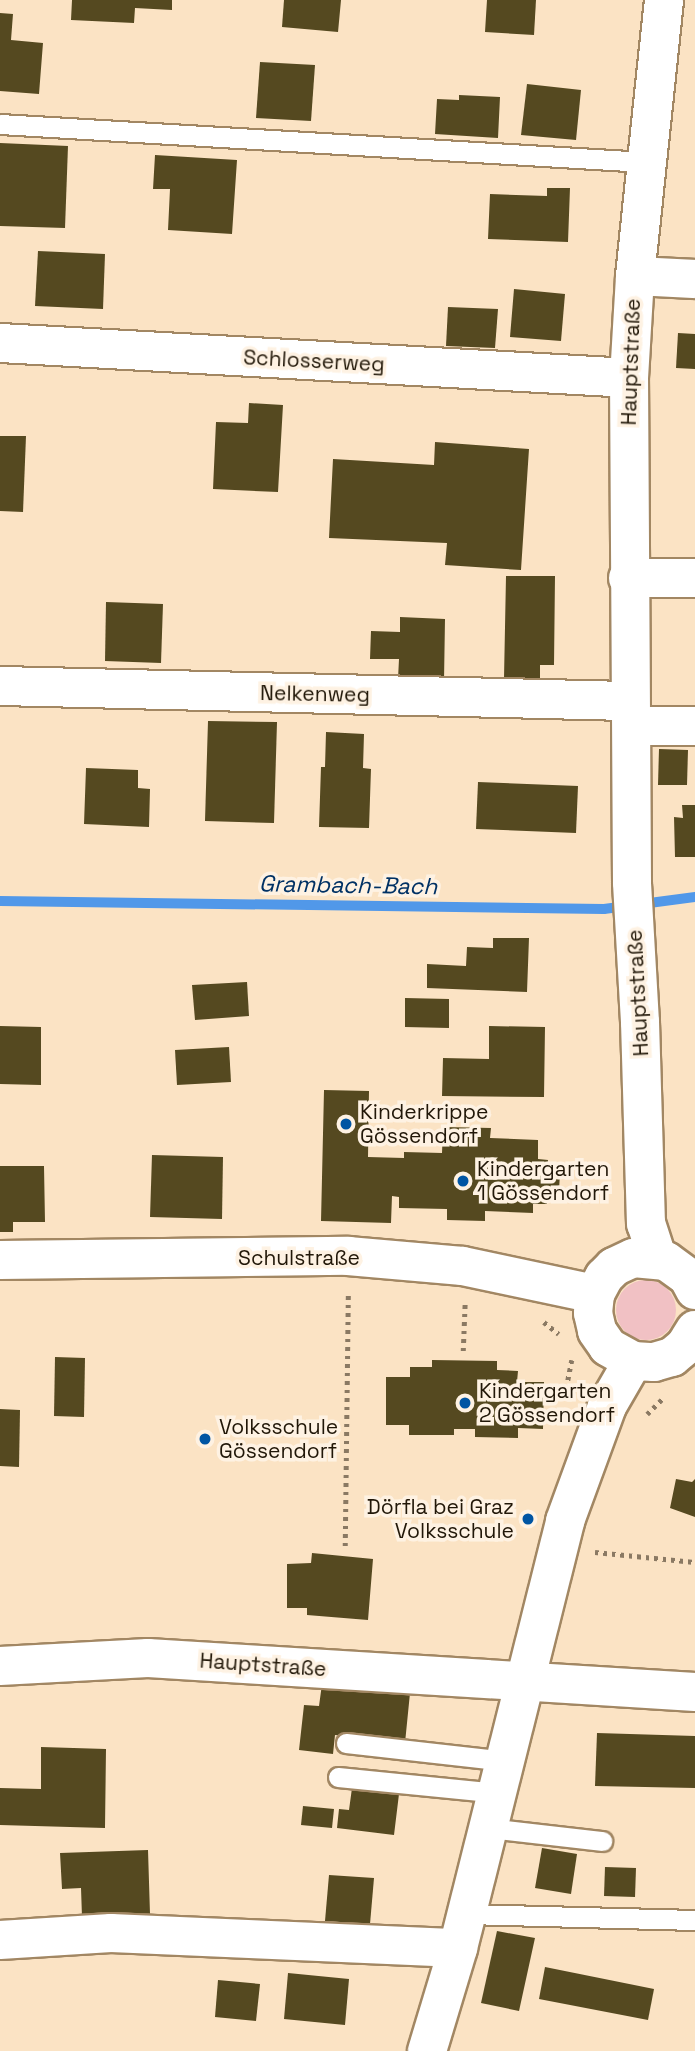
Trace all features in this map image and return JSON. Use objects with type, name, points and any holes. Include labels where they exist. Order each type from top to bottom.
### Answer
[{"type":"street","name":"Hauptstraße","points":[[657,1257],[646,1224],[632,882],[628,578],[629,378],[635,276],[664,0]]},
{"type":"street","points":[[635,276],[695,279]]},
{"type":"street","name":"Schlosserweg","points":[[0,344],[629,378]]},
{"type":"street","points":[[628,578],[695,578]]},
{"type":"street","name":"Nelkenweg","points":[[0,686],[631,714]]},
{"type":"street","points":[[631,714],[695,726]]},
{"type":"street","name":"Schulstraße","points":[[0,1260],[348,1256],[463,1266],[595,1294]]},
{"type":"street","points":[[695,1290],[680,1269],[657,1257],[633,1258],[614,1267],[604,1277],[595,1294],[593,1313],[597,1331],[608,1347],[633,1361],[654,1362],[672,1357],[685,1346],[695,1331]]},
{"type":"street","points":[[427,2051],[462,1931],[559,1547],[607,1406],[633,1361]]},
{"type":"street","name":"Hauptstraße","points":[[0,1666],[148,1658],[695,1692]]},
{"type":"street","points":[[0,1940],[111,1933],[462,1931]]},
{"type":"lane","points":[[0,124],[646,162]]},
{"type":"lane","points":[[346,1743],[497,1794],[602,1841]]},
{"type":"lane","points":[[338,1777],[497,1794]]},
{"type":"lane","points":[[462,1931],[695,1920]]},
{"type":"path","points":[[345,1546],[348,1256]]},
{"type":"path","points":[[463,1290],[463,1351]]},
{"type":"path","points":[[559,1547],[695,1562]]},
{"type":"shaded area","points":[[640,1280],[652,1280],[671,1293],[676,1310],[674,1322],[663,1335],[652,1340],[640,1340],[621,1327],[616,1316],[616,1304],[629,1285]]},
{"type":"building","points":[[72,0],[172,0],[172,10],[135,8],[134,23],[71,20]]},
{"type":"building","points":[[284,0],[341,0],[338,32],[282,27]]},
{"type":"building","points":[[487,0],[536,0],[534,35],[485,32]]},
{"type":"building","points":[[0,13],[13,14],[11,40],[43,43],[39,94],[0,91]]},
{"type":"building","points":[[260,62],[315,65],[311,121],[256,118]]},
{"type":"building","points":[[527,84],[581,90],[576,140],[521,135]]},
{"type":"building","points":[[459,95],[500,97],[498,138],[435,134],[437,99],[459,100]]},
{"type":"building","points":[[0,143],[68,146],[65,228],[0,226]]},
{"type":"building","points":[[155,155],[237,160],[232,234],[168,230],[170,189],[153,189]]},
{"type":"building","points":[[547,188],[570,188],[568,242],[488,239],[490,194],[547,196]]},
{"type":"building","points":[[38,251],[105,254],[103,309],[35,306]]},
{"type":"building","points":[[514,289],[565,294],[561,341],[510,337]]},
{"type":"building","points":[[448,307],[498,309],[495,348],[446,346]]},
{"type":"building","points":[[678,333],[695,334],[695,369],[676,368]]},
{"type":"building","points":[[249,403],[283,405],[278,492],[213,489],[216,422],[248,423]]},
{"type":"building","points":[[0,436],[26,436],[23,512],[0,511]]},
{"type":"building","points":[[435,442],[529,449],[521,570],[445,565],[447,543],[329,538],[333,459],[434,465]]},
{"type":"building","points":[[506,576],[555,576],[554,665],[540,665],[540,678],[504,678]]},
{"type":"building","points":[[106,602],[163,604],[161,663],[105,661]]},
{"type":"building","points":[[400,617],[445,619],[444,681],[398,679],[399,659],[370,659],[371,631],[400,632]]},
{"type":"building","points":[[208,721],[277,722],[274,823],[205,821]]},
{"type":"building","points":[[326,732],[364,734],[363,768],[371,769],[369,828],[319,827],[321,767],[325,767]]},
{"type":"building","points":[[659,749],[688,750],[687,785],[658,785]]},
{"type":"building","points":[[86,768],[138,770],[138,788],[150,789],[149,827],[84,824]]},
{"type":"building","points":[[478,782],[578,786],[576,833],[476,829]]},
{"type":"building","points":[[682,805],[695,805],[695,857],[675,857],[674,817],[683,818]]},
{"type":"building","points":[[493,938],[529,938],[527,992],[427,988],[427,964],[466,966],[467,947],[493,948]]},
{"type":"building","points":[[247,982],[249,1016],[195,1020],[192,985]]},
{"type":"building","points":[[405,998],[449,999],[449,1028],[405,1027]]},
{"type":"building","points":[[0,1026],[41,1027],[41,1085],[0,1084]]},
{"type":"building","points":[[489,1026],[545,1027],[544,1097],[442,1096],[443,1058],[489,1059]]},
{"type":"building","points":[[229,1047],[231,1082],[177,1085],[175,1050]]},
{"type":"building","name":"Kindergarten 1 Gössendorf","points":[[324,1090],[369,1091],[368,1157],[404,1158],[404,1152],[442,1153],[443,1127],[491,1128],[490,1138],[538,1140],[538,1159],[548,1160],[547,1172],[560,1172],[559,1191],[547,1191],[547,1204],[533,1204],[533,1213],[485,1211],[485,1221],[447,1220],[447,1209],[399,1208],[399,1197],[392,1196],[391,1223],[321,1221]]},
{"type":"building","points":[[152,1155],[223,1157],[222,1219],[150,1217]]},
{"type":"building","points":[[0,1166],[44,1166],[45,1222],[13,1222],[13,1232],[0,1232]]},
{"type":"building","points":[[55,1357],[85,1358],[84,1417],[54,1416]]},
{"type":"building","name":"Kindergarten 2 Gössendorf","points":[[432,1360],[497,1361],[497,1370],[518,1371],[517,1382],[544,1382],[543,1429],[518,1428],[518,1438],[475,1437],[475,1429],[454,1429],[454,1435],[409,1435],[409,1425],[386,1425],[386,1377],[410,1377],[410,1367],[432,1367]]},
{"type":"building","points":[[0,1409],[20,1410],[19,1467],[0,1466]]},
{"type":"building","points":[[676,1479],[692,1482],[695,1479],[695,1517],[670,1508]]},
{"type":"building","points":[[312,1553],[373,1559],[368,1620],[307,1615],[307,1608],[287,1608],[287,1564],[311,1563]]},
{"type":"building","points":[[322,1684],[410,1693],[405,1743],[335,1735],[333,1754],[299,1750],[304,1705],[319,1706]]},
{"type":"building","points":[[597,1733],[695,1736],[695,1788],[595,1786]]},
{"type":"building","points":[[41,1747],[106,1749],[105,1828],[0,1825],[0,1788],[41,1789]]},
{"type":"building","points":[[352,1788],[399,1794],[394,1835],[337,1828],[339,1809],[349,1810]]},
{"type":"building","points":[[303,1806],[334,1809],[332,1828],[301,1825]]},
{"type":"building","points":[[542,1848],[577,1854],[571,1894],[535,1888]]},
{"type":"building","points":[[148,1850],[150,1914],[82,1917],[81,1888],[62,1889],[60,1853]]},
{"type":"building","points":[[605,1867],[636,1868],[635,1897],[604,1896]]},
{"type":"building","points":[[329,1875],[374,1878],[370,1924],[325,1921]]},
{"type":"building","points":[[497,1931],[535,1938],[519,2011],[481,2003]]},
{"type":"building","points":[[545,1967],[654,1989],[648,2020],[539,1999]]},
{"type":"building","points":[[288,1973],[349,1979],[345,2025],[284,2019]]},
{"type":"building","points":[[218,1980],[260,1984],[256,2021],[215,2017]]},
{"type":"waterway","name":"Grambach-Bach","points":[[0,901],[604,909],[695,897]]},
{"type":"place","name":"Kinderkrippe Gössendorf","points":[[346,1124]]},
{"type":"place","name":"Kindergarten 1 Gössendorf","points":[[463,1181]]},
{"type":"place","name":"Kindergarten 2 Gössendorf","points":[[465,1403]]},
{"type":"place","name":"Volksschule Gössendorf","points":[[205,1439]]},
{"type":"place","name":"Dörfla bei Graz Volksschule","points":[[528,1519]]}]
